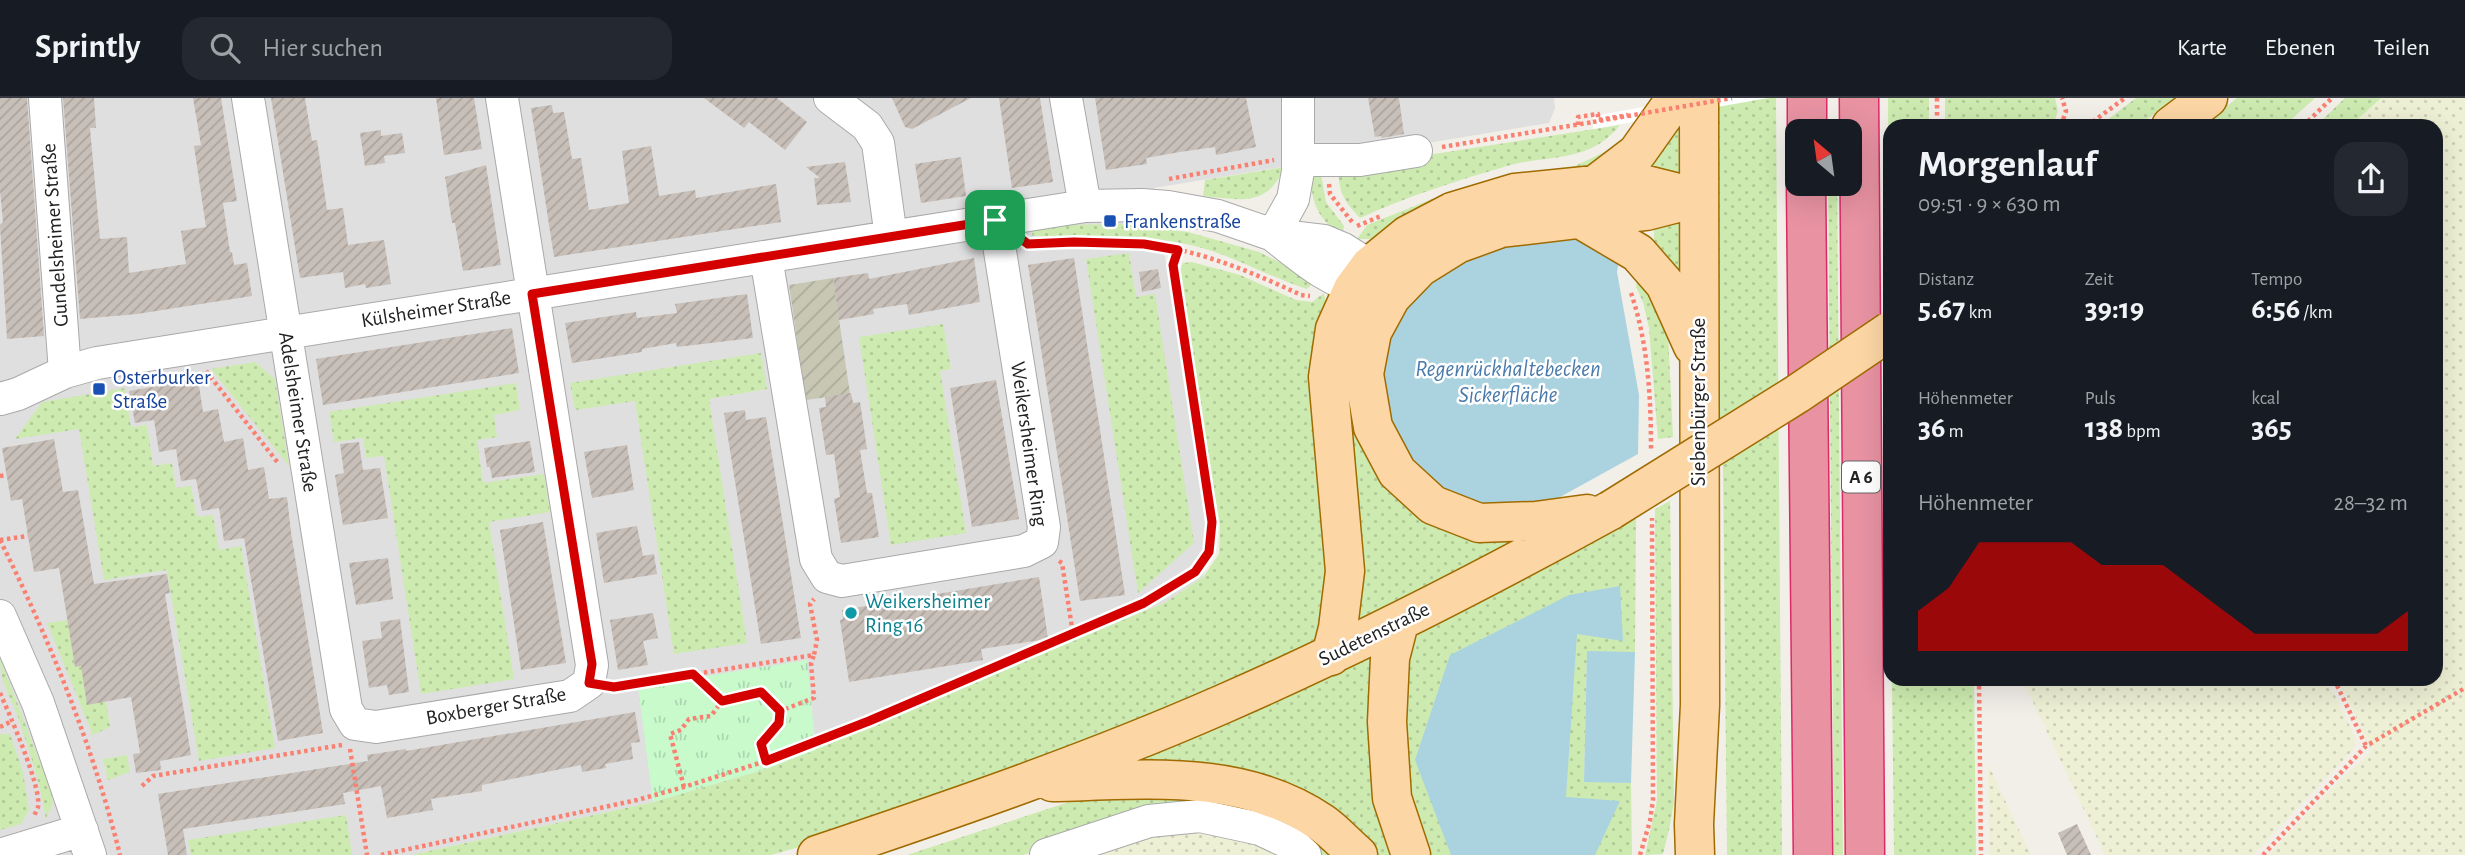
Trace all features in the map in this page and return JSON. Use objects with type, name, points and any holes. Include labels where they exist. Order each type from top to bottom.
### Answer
[{"type":"highway","points":[[1807,98],[1807,119]]},
{"type":"highway","name":"A 6","points":[[1859,98],[1865,855]]},
{"type":"highway","points":[[1806,196],[1813,855]]},
{"type":"main road","points":[[1595,185],[1637,153],[1676,98]]},
{"type":"main road","name":"Siebenbürger Straße","points":[[1688,845],[1700,705],[1699,98]]},
{"type":"main road","points":[[2180,119],[2208,98]]},
{"type":"main road","points":[[1331,656],[1338,628],[1345,570],[1328,377],[1335,329],[1361,277],[1408,235],[1452,212],[1515,193],[1595,185],[1646,185],[1698,198]]},
{"type":"main road","points":[[1611,510],[1536,521],[1479,523],[1433,505],[1397,472],[1373,427],[1364,374],[1372,332],[1391,297],[1420,267],[1457,244],[1501,228],[1646,211],[1698,198]]},
{"type":"main road","points":[[1577,217],[1638,253],[1665,284],[1698,356]]},
{"type":"main road","name":"Sudetenstraße","points":[[817,855],[1029,782],[1221,705],[1399,623],[1611,510],[1797,394],[1883,336]]},
{"type":"main road","points":[[1399,623],[1390,658],[1387,722],[1392,798],[1411,855]]},
{"type":"main road","name":"Siebenbürger Straße","points":[[1700,705],[1716,789],[1717,855]]},
{"type":"main road","points":[[1029,782],[1181,780],[1229,784],[1276,799],[1322,823],[1358,855]]},
{"type":"street","name":"Gundelsheimer Straße","points":[[45,98],[65,372]]},
{"type":"street","name":"Adelsheimer Straße","points":[[248,98],[346,709],[355,724]]},
{"type":"street","name":"Boxberger Straße","points":[[355,724],[376,727],[570,696],[589,683],[592,664],[502,98]]},
{"type":"street","points":[[830,98],[867,126],[878,143],[891,237]]},
{"type":"street","points":[[1066,98],[1085,206]]},
{"type":"street","points":[[1273,235],[1293,198],[1299,160],[1298,98]]},
{"type":"street","points":[[1299,160],[1360,160],[1416,151]]},
{"type":"street","name":"Külsheimer Straße","points":[[6,402],[65,372],[97,363],[1085,206],[1168,207],[1218,216],[1273,235],[1324,241],[1343,249],[1361,277],[1391,297]]},
{"type":"street","name":"Weikersheimer Ring","points":[[827,577],[842,581],[1024,551],[1042,542],[1044,527],[995,220]]},
{"type":"street","points":[[766,257],[816,559],[827,577]]},
{"type":"street","points":[[0,616],[38,704],[86,842],[37,845],[0,855]]},
{"type":"street","points":[[1046,855],[1149,821],[1200,816],[1260,829],[1294,845],[1305,855]]},
{"type":"path","points":[[1458,145],[1732,98]]},
{"type":"path","points":[[1937,98],[1937,119]]},
{"type":"path","points":[[2062,98],[2066,111],[2063,119]]},
{"type":"path","points":[[2096,119],[2125,98]]},
{"type":"path","points":[[2311,119],[2332,98]]},
{"type":"path","points":[[1578,125],[1578,117],[1598,114],[1598,120],[1630,115]]},
{"type":"path","points":[[1164,180],[1299,160],[1356,227]]},
{"type":"path","points":[[381,855],[637,800],[766,761],[869,721],[1144,603],[1195,572],[1209,552],[1212,522],[1173,265],[1178,250],[1144,244],[1028,244],[995,220]]},
{"type":"path","points":[[1638,253],[1626,276],[1641,321],[1651,400],[1651,455]]},
{"type":"path","points":[[198,347],[202,366],[291,479],[309,477]]},
{"type":"path","points":[[0,476],[7,475]]},
{"type":"path","points":[[1640,855],[1653,800],[1652,510]]},
{"type":"path","points":[[0,540],[28,536]]},
{"type":"path","points":[[1042,542],[1062,563],[1073,634]]},
{"type":"path","points":[[780,711],[814,698],[811,663],[817,640],[810,604],[827,577]]},
{"type":"path","points":[[589,683],[614,687],[814,655]]},
{"type":"path","points":[[693,674],[722,701]]},
{"type":"path","points":[[1979,686],[1981,855]]},
{"type":"path","points":[[2337,686],[2366,746]]},
{"type":"path","points":[[2263,855],[2366,746],[2465,688]]},
{"type":"path","points":[[684,787],[670,734],[681,730],[689,719],[711,716],[722,701],[761,692],[780,711],[779,723],[761,744],[766,761]]},
{"type":"path","points":[[0,693],[36,789],[39,806],[31,823],[37,845]]},
{"type":"path","points":[[0,727],[12,721]]},
{"type":"path","points":[[142,786],[153,776],[349,744],[367,855]]},
{"type":"shaded area","points":[[0,98],[1554,98],[1555,108],[1549,123],[1154,188],[1208,526],[1203,577],[1166,602],[769,768],[653,802],[411,855],[0,855]]},
{"type":"shaded area","points":[[2381,98],[2465,98],[2465,855],[2268,855],[2328,792],[2372,751],[2341,686],[2443,686],[2443,119],[2358,119]]},
{"type":"shaded area","points":[[833,278],[850,394],[806,400],[789,285]]},
{"type":"shaded area","points":[[2025,686],[2330,686],[2356,739],[2353,750],[2253,855],[2105,855]]},
{"type":"shaded area","points":[[1988,764],[2031,855],[1989,855]]},
{"type":"shaded area","points":[[1228,826],[1296,855],[1073,855],[1147,827]]},
{"type":"green space","points":[[1717,98],[1776,98],[1782,855],[1727,855],[1723,470],[1718,410]]},
{"type":"green space","points":[[1888,98],[1929,98],[1929,119],[1888,119]]},
{"type":"green space","points":[[1945,98],[2055,98],[2058,111],[2055,119],[1945,119]]},
{"type":"green space","points":[[2136,98],[2179,98],[2147,119],[2108,119]]},
{"type":"green space","points":[[2237,98],[2315,98],[2292,119],[2211,119]]},
{"type":"green space","points":[[2345,98],[2381,98],[2358,119],[2323,119]]},
{"type":"green space","points":[[1681,118],[1680,172],[1654,174],[1653,162]]},
{"type":"green space","points":[[1620,125],[1608,137],[1582,152],[1507,166],[1414,196],[1360,218],[1341,191],[1338,169]]},
{"type":"green space","points":[[1617,146],[1591,168],[1376,239],[1357,239],[1367,225],[1432,199],[1513,175],[1575,166]]},
{"type":"green space","points":[[1284,167],[1278,180],[1261,195],[1240,199],[1203,196],[1205,180]]},
{"type":"green space","points":[[1311,168],[1320,168],[1326,202],[1344,226],[1343,237],[1326,222],[1316,207]]},
{"type":"green space","points":[[1828,196],[1837,196],[1843,855],[1834,855]]},
{"type":"green space","points":[[1654,218],[1681,219],[1682,286],[1649,249],[1654,240]]},
{"type":"green space","points":[[1125,224],[1188,232],[1259,252],[1316,280],[1307,289],[1224,255],[1175,242],[1114,236],[1033,236],[1029,228]]},
{"type":"green space","points":[[1129,253],[1136,297],[1155,294],[1194,543],[1138,593],[1086,259]]},
{"type":"green space","points":[[1192,262],[1240,275],[1296,300],[1312,302],[1324,293],[1329,503],[1326,624],[1315,639],[1292,658],[1209,695],[820,841],[771,855],[411,855],[653,802],[769,768],[1166,602],[1203,577],[1219,554],[1220,526],[1178,274],[1183,263]]},
{"type":"green space","points":[[1639,267],[1668,333],[1673,437],[1658,439],[1649,328],[1643,302],[1636,287]]},
{"type":"green space","points":[[1357,312],[1518,542],[1353,627],[1341,436]]},
{"type":"green space","points":[[943,324],[951,369],[940,371],[966,533],[891,545],[859,337]]},
{"type":"green space","points":[[761,353],[767,389],[709,399],[747,643],[674,654],[635,401],[575,410],[570,383]]},
{"type":"green space","points":[[255,362],[275,379],[289,466],[211,369]]},
{"type":"green space","points":[[516,383],[520,410],[494,415],[497,437],[477,440],[483,483],[544,474],[550,512],[489,522],[514,679],[421,694],[384,456],[366,458],[363,438],[334,442],[329,412]]},
{"type":"green space","points":[[125,388],[131,427],[147,425],[153,466],[172,463],[176,488],[191,486],[197,517],[213,515],[219,550],[241,546],[275,748],[199,761],[167,570],[104,580],[79,429],[15,439],[42,402]]},
{"type":"green space","points":[[1670,501],[1674,802],[1663,854],[1645,855],[1657,801],[1655,509]]},
{"type":"green space","points":[[1636,515],[1635,652],[1587,652],[1584,781],[1631,783],[1632,855],[1426,855],[1413,837],[1400,667],[1423,626]]},
{"type":"green space","points":[[68,620],[75,667],[81,666],[106,701],[110,727],[93,735],[47,623]]},
{"type":"green space","points":[[1381,648],[1400,855],[1377,855],[1331,811],[1106,770]]},
{"type":"green space","points":[[0,658],[42,768],[48,766],[53,803],[46,819],[30,753],[3,681]]},
{"type":"green space","points":[[807,660],[816,750],[769,768],[653,802],[638,687]]},
{"type":"green space","points":[[1892,686],[1974,686],[1976,855],[1894,855]]},
{"type":"green space","points":[[0,734],[10,734],[23,772],[29,810],[21,824],[0,830]]},
{"type":"green space","points":[[127,755],[130,772],[108,780],[103,759]]},
{"type":"green space","points":[[1099,794],[1233,797],[1343,855],[1313,855],[1142,814],[1023,855],[907,855]]},
{"type":"green space","points":[[346,815],[352,855],[191,855],[188,840]]},
{"type":"water","name":"Regenrückhaltebecken Sickerfläche","points":[[1588,237],[1620,254],[1617,272],[1639,395],[1638,454],[1551,502],[1510,511],[1458,501],[1415,474],[1388,430],[1381,392],[1382,345],[1422,280],[1505,238]]},
{"type":"water","points":[[1620,586],[1623,641],[1577,634],[1566,797],[1620,801],[1595,855],[1451,855],[1415,760],[1450,655],[1569,595]]},
{"type":"water","points":[[1587,651],[1635,652],[1631,783],[1584,782]]},
{"type":"pier","points":[[1695,98],[1768,98],[1593,129],[1593,116]]},
{"type":"building","points":[[0,98],[27,98],[44,336],[7,339],[0,225],[3,222],[0,190]]},
{"type":"building","points":[[63,98],[94,98],[96,128],[90,128],[100,239],[127,237],[129,273],[186,264],[181,231],[206,227],[194,146],[201,145],[193,98],[221,98],[237,201],[223,203],[230,252],[234,265],[247,263],[252,296],[137,314],[80,319]]},
{"type":"building","points":[[271,98],[305,98],[312,141],[317,140],[327,210],[343,208],[348,245],[384,240],[391,284],[366,288],[365,284],[345,288],[343,272],[300,278]]},
{"type":"building","points":[[436,98],[474,98],[482,149],[444,155]]},
{"type":"building","points":[[704,98],[777,98],[807,122],[785,150],[749,122],[744,128]]},
{"type":"building","points":[[892,98],[971,98],[912,129],[905,127]]},
{"type":"building","points":[[999,98],[1040,98],[1053,182],[1012,188]]},
{"type":"building","points":[[1095,98],[1246,98],[1256,147],[1216,155],[1215,147],[1180,152],[1146,158],[1147,164],[1106,170]]},
{"type":"building","points":[[1368,98],[1399,98],[1404,134],[1375,137]]},
{"type":"building","points":[[552,105],[553,113],[564,112],[572,159],[581,158],[589,210],[629,203],[622,151],[651,146],[659,196],[695,190],[696,198],[776,184],[781,222],[554,257],[531,108]]},
{"type":"building","points":[[381,130],[381,136],[402,133],[405,153],[384,156],[385,163],[365,166],[360,133]]},
{"type":"building","points":[[961,157],[966,196],[921,203],[915,164]]},
{"type":"building","points":[[845,162],[851,202],[817,205],[814,178],[820,178],[806,167]]},
{"type":"building","points":[[486,165],[501,265],[463,271],[445,177]]},
{"type":"building","points":[[974,258],[980,302],[909,315],[907,304],[873,309],[874,314],[839,320],[833,278],[868,273],[869,279]]},
{"type":"building","points":[[1074,258],[1125,595],[1080,601],[1028,265]]},
{"type":"building","points":[[1158,269],[1161,288],[1142,292],[1139,272]]},
{"type":"building","points":[[747,294],[753,338],[677,347],[676,343],[642,349],[642,352],[572,363],[565,323],[636,312],[637,318],[677,313],[675,304]]},
{"type":"building","points":[[512,328],[519,373],[323,405],[316,359]]},
{"type":"building","points":[[198,379],[203,412],[218,409],[224,442],[243,438],[248,470],[264,467],[269,499],[287,497],[323,733],[278,741],[244,538],[224,541],[219,508],[202,511],[196,479],[181,481],[176,449],[159,452],[154,420],[135,423],[129,391]]},
{"type":"building","points":[[996,380],[1019,519],[972,527],[950,388]]},
{"type":"building","points":[[851,393],[853,403],[860,402],[867,449],[860,450],[867,493],[872,493],[879,537],[841,543],[834,499],[840,497],[834,454],[826,455],[819,408],[826,407],[825,397]]},
{"type":"building","points":[[745,410],[746,420],[766,417],[801,638],[761,644],[724,413]]},
{"type":"building","points":[[54,439],[63,492],[78,490],[94,584],[167,574],[170,593],[165,594],[191,755],[160,761],[161,770],[136,773],[133,754],[140,753],[131,697],[87,705],[81,666],[75,667],[59,568],[34,572],[22,499],[11,501],[2,448]]},
{"type":"building","points":[[530,441],[535,472],[492,478],[484,448]]},
{"type":"building","points":[[359,442],[363,470],[380,468],[388,518],[343,525],[335,475],[344,473],[340,444]]},
{"type":"building","points":[[627,445],[634,490],[592,498],[584,452]]},
{"type":"building","points":[[543,522],[566,663],[521,670],[500,530]]},
{"type":"building","points":[[637,526],[643,556],[654,554],[657,574],[604,583],[596,533]]},
{"type":"building","points":[[388,558],[393,599],[356,605],[349,563]]},
{"type":"building","points":[[1039,577],[1048,639],[981,649],[983,660],[849,682],[840,620],[843,619],[842,610]]},
{"type":"building","points":[[653,613],[658,638],[643,641],[648,665],[618,670],[610,620]]},
{"type":"building","points":[[400,619],[409,692],[389,695],[387,685],[369,688],[362,641],[382,638],[380,622]]},
{"type":"building","points":[[635,712],[640,742],[631,743],[633,759],[605,764],[606,768],[582,772],[581,765],[482,785],[482,791],[431,799],[433,810],[387,818],[381,786],[343,793],[345,804],[183,829],[187,855],[168,855],[158,794],[368,761],[367,755],[406,751]]},
{"type":"building","points":[[2077,824],[2091,855],[2067,855],[2058,833]]},
{"type":"place","name":"Frankenstraße","points":[[1110,221]]},
{"type":"place","name":"Osterburker Straße","points":[[99,389]]},
{"type":"place","name":"Weikersheimer Ring 16","points":[[851,613]]},
{"type":"route","points":[[995,220],[1028,244],[1144,244],[1178,250],[1173,265],[1212,522],[1209,552],[1195,572],[1144,603],[869,721],[766,761],[761,744],[779,723],[780,711],[761,692],[722,701],[693,674],[614,687],[589,683],[592,664],[532,294],[995,220]]}]
